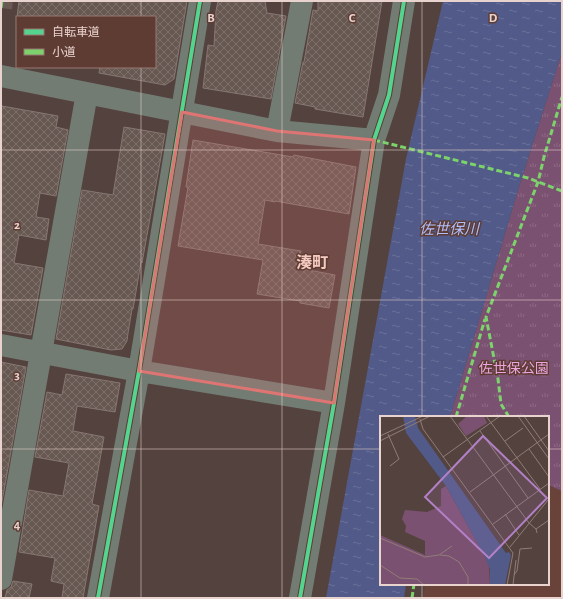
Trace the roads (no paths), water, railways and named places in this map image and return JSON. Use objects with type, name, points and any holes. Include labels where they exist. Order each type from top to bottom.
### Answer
[{"type":"street","points":[[98,598],[139,371],[200,1]]},
{"type":"street","points":[[277,130],[302,1]]},
{"type":"street","points":[[300,598],[334,402],[374,140],[389,95],[404,1]]},
{"type":"street","points":[[1,76],[277,130],[374,140]]},
{"type":"street","points":[[1,579],[87,93]]},
{"type":"street","points":[[1,345],[139,371],[334,402]]},
{"type":"water","name":"佐世保川","points":[[443,1],[562,1],[562,52],[519,187],[450,416],[380,416],[380,585],[406,585],[404,598],[326,598],[406,159]]},
{"type":"tunnel","points":[[1,8],[2,1]]},
{"type":"district","name":"湊町","points":[[312,263]]},
{"type":"park label","name":"佐世保公園","points":[[514,369]]}]
